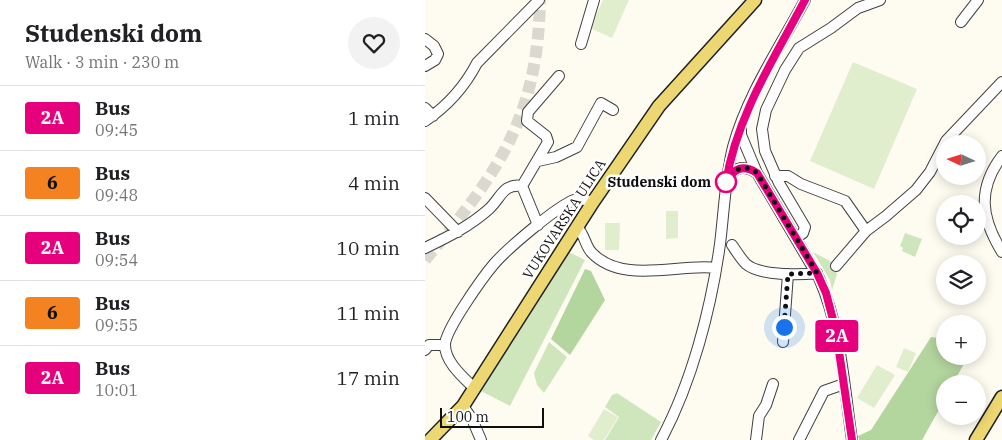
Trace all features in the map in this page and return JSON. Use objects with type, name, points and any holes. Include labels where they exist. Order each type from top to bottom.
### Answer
[{"type":"main road","name":"VUKOVARSKA ULICA","points":[[429,440],[463,406],[593,202],[662,102],[755,0]]},
{"type":"main road","points":[[976,440],[1002,397]]},
{"type":"street","points":[[425,108],[429,119],[459,89],[477,63],[539,0]]},
{"type":"street","points":[[581,44],[594,0]]},
{"type":"street","points":[[661,440],[689,372],[716,268],[730,158],[741,124],[805,0]]},
{"type":"street","points":[[796,238],[803,233],[805,227],[775,176],[763,143],[763,121],[769,103],[793,55],[803,44],[831,28],[858,8],[880,0]]},
{"type":"street","points":[[961,22],[978,0]]},
{"type":"street","points":[[425,39],[434,46],[438,54],[435,60],[425,66]]},
{"type":"street","points":[[522,186],[547,146],[548,139],[544,133],[529,124],[527,120],[528,112],[559,76]]},
{"type":"street","points":[[836,266],[866,231],[916,190],[929,172],[946,141],[1002,82]]},
{"type":"street","points":[[538,161],[556,157],[577,148],[601,103],[613,110]]},
{"type":"street","points":[[741,124],[741,135],[757,173],[817,273],[833,319],[852,440]]},
{"type":"street","points":[[730,158],[737,153],[751,157]]},
{"type":"street","points":[[1002,156],[991,172],[985,197],[989,228],[1002,252]]},
{"type":"street","points":[[726,182],[733,172],[739,168],[748,168],[757,173]]},
{"type":"street","points":[[775,176],[788,176],[811,189],[845,201],[866,231]]},
{"type":"street","points":[[522,186],[538,224]]},
{"type":"street","points":[[425,248],[458,232],[490,208],[506,188],[522,186]]},
{"type":"street","points":[[425,198],[458,232]]},
{"type":"street","points":[[474,388],[450,361],[445,345],[452,327],[495,264],[538,224],[573,201],[593,202]]},
{"type":"street","points":[[577,227],[583,234],[592,253],[617,267],[635,270],[700,266],[716,268]]},
{"type":"street","points":[[732,245],[749,266],[788,274],[817,273]]},
{"type":"street","points":[[783,342],[788,274]]},
{"type":"street","points":[[427,347],[445,345]]},
{"type":"street","points":[[756,440],[759,416],[766,405],[773,384]]},
{"type":"street","points":[[799,440],[824,391],[844,384]]},
{"type":"street","points":[[463,406],[472,419],[481,440]]},
{"type":"green space","points":[[603,0],[629,0],[612,38],[590,28]]},
{"type":"green space","points":[[853,62],[917,89],[874,189],[810,161]]},
{"type":"green space","points":[[666,211],[678,211],[678,238],[666,239]]},
{"type":"green space","points":[[605,223],[620,223],[619,250],[605,250]]},
{"type":"green space","points":[[905,233],[922,239],[915,257],[902,251],[903,248],[900,246]]},
{"type":"green space","points":[[569,252],[585,260],[510,406],[481,391]]},
{"type":"green space","points":[[813,252],[830,261],[837,274],[832,290],[830,280]]},
{"type":"green space","points":[[585,269],[591,271],[605,300],[570,355],[551,339]]},
{"type":"green space","points":[[931,337],[936,338],[936,365],[963,365],[958,375],[936,375],[936,415],[922,440],[859,440],[858,436],[871,430]]},
{"type":"green space","points":[[549,342],[567,357],[544,393],[537,385],[534,373]]},
{"type":"green space","points":[[904,348],[916,353],[908,372],[896,367]]},
{"type":"green space","points":[[877,365],[895,375],[874,408],[857,398]]},
{"type":"green space","points":[[617,393],[661,422],[651,440],[605,440],[619,417],[605,407],[612,395]]},
{"type":"green space","points":[[604,409],[618,417],[604,440],[594,440],[588,436]]},
{"type":"tunnel","points":[[425,260],[451,229],[493,171],[509,142],[522,111],[531,78],[537,41],[540,0]]},
{"type":"bus line","name":"2A","points":[[805,0],[745,114],[730,158],[726,182],[731,174],[739,168],[748,168],[757,173],[819,278],[831,308],[841,360],[852,440]]},
{"type":"place","name":"Studenski dom","points":[[726,182]]},
{"type":"route","points":[[726,182],[733,172],[739,168],[748,168],[757,173],[817,273],[788,274],[784,327]]}]
